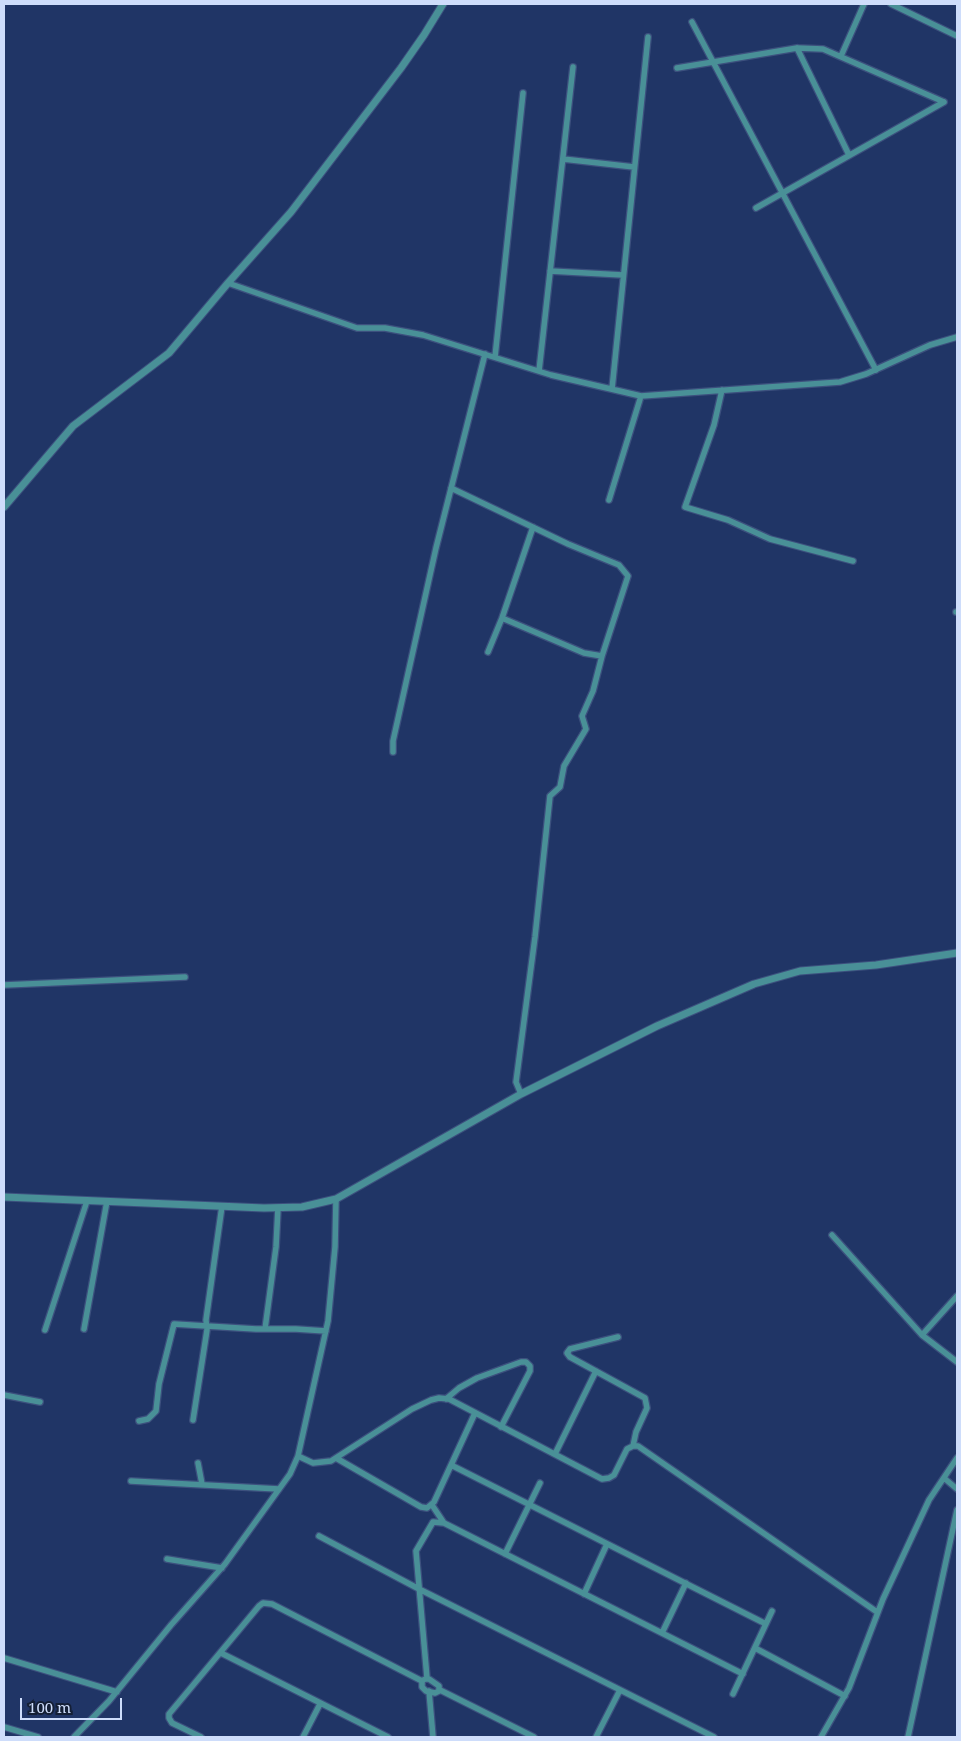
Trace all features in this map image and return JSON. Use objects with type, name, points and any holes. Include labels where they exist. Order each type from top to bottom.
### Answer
[{"type":"street","points":[[4,506],[73,426],[169,353],[291,212],[401,68],[443,4]]},
{"type":"street","points":[[841,56],[864,4]]},
{"type":"street","points":[[891,4],[957,36]]},
{"type":"street","points":[[692,22],[876,370]]},
{"type":"street","points":[[612,389],[648,37]]},
{"type":"street","points":[[797,48],[849,155]]},
{"type":"street","points":[[677,68],[797,48],[823,48],[944,102],[756,208]]},
{"type":"street","points":[[539,371],[573,67]]},
{"type":"street","points":[[495,358],[523,93]]},
{"type":"street","points":[[563,159],[634,167]]},
{"type":"street","points":[[550,271],[623,275]]},
{"type":"street","points":[[228,283],[357,328],[385,328],[424,335],[539,371],[641,396],[840,382],[876,370],[930,345],[957,337]]},
{"type":"street","points":[[393,752],[395,731],[451,488],[485,354]]},
{"type":"street","points":[[722,390],[714,425],[685,507],[728,520],[770,539],[853,561]]},
{"type":"street","points":[[609,500],[641,396]]},
{"type":"street","points":[[451,488],[568,544],[619,565],[628,576],[602,656],[594,691],[582,716],[586,729],[564,766],[560,787],[550,796],[536,928],[516,1082],[521,1094]]},
{"type":"street","points":[[488,652],[502,618],[533,527]]},
{"type":"street","points":[[502,618],[584,653],[602,656]]},
{"type":"street","points":[[4,1197],[278,1208],[302,1207],[336,1199],[521,1094],[657,1026],[754,984],[800,971],[876,965],[957,953]]},
{"type":"street","points":[[4,985],[186,977]]},
{"type":"street","points":[[74,1737],[117,1692],[171,1625],[222,1568],[290,1474],[298,1456],[326,1331],[335,1247],[336,1199]]},
{"type":"street","points":[[45,1330],[87,1201]]},
{"type":"street","points":[[84,1329],[107,1201]]},
{"type":"street","points":[[193,1420],[222,1206]]},
{"type":"street","points":[[265,1329],[276,1247],[278,1208]]},
{"type":"street","points":[[832,1235],[922,1335],[957,1362]]},
{"type":"street","points":[[922,1335],[957,1296]]},
{"type":"street","points":[[139,1420],[148,1420],[156,1411],[159,1384],[174,1324],[326,1331]]},
{"type":"street","points":[[298,1456],[308,1462],[319,1464],[336,1458],[412,1409],[435,1398],[446,1399],[599,1478],[607,1479],[614,1475],[626,1451],[633,1446],[636,1432],[647,1408],[647,1401],[643,1395],[570,1357],[567,1355],[567,1351],[618,1337]]},
{"type":"street","points":[[446,1399],[459,1388],[477,1378],[521,1362],[526,1362],[530,1366],[530,1371],[501,1426]]},
{"type":"street","points":[[555,1454],[596,1371]]},
{"type":"street","points":[[4,1395],[40,1402]]},
{"type":"street","points":[[336,1458],[422,1507],[427,1508],[432,1505],[475,1413]]},
{"type":"street","points":[[633,1446],[640,1447],[877,1612]]},
{"type":"street","points":[[821,1737],[853,1679],[877,1612],[929,1500],[957,1458]]},
{"type":"street","points":[[198,1462],[202,1484]]},
{"type":"street","points":[[451,1465],[766,1624]]},
{"type":"street","points":[[944,1478],[957,1489]]},
{"type":"street","points":[[131,1481],[279,1489]]},
{"type":"street","points":[[505,1554],[540,1482]]},
{"type":"street","points":[[432,1505],[444,1523]]},
{"type":"street","points":[[908,1737],[957,1510]]},
{"type":"street","points":[[440,1690],[437,1693],[422,1687],[425,1680],[416,1551],[433,1522],[444,1523],[743,1674]]},
{"type":"street","points":[[319,1536],[419,1589],[714,1737]]},
{"type":"street","points":[[584,1594],[607,1544]]},
{"type":"street","points":[[167,1559],[222,1568]]},
{"type":"street","points":[[662,1632],[686,1583]]},
{"type":"street","points":[[201,1737],[172,1723],[169,1716],[259,1606],[268,1603],[439,1686],[440,1690],[534,1737]]},
{"type":"street","points":[[733,1694],[772,1611]]},
{"type":"street","points":[[755,1648],[845,1696]]},
{"type":"street","points":[[220,1653],[388,1737]]},
{"type":"street","points":[[4,1658],[117,1692]]},
{"type":"street","points":[[596,1737],[620,1690]]},
{"type":"street","points":[[429,1691],[433,1737]]},
{"type":"street","points":[[304,1737],[320,1704]]},
{"type":"street","points":[[4,1727],[38,1737]]}]
